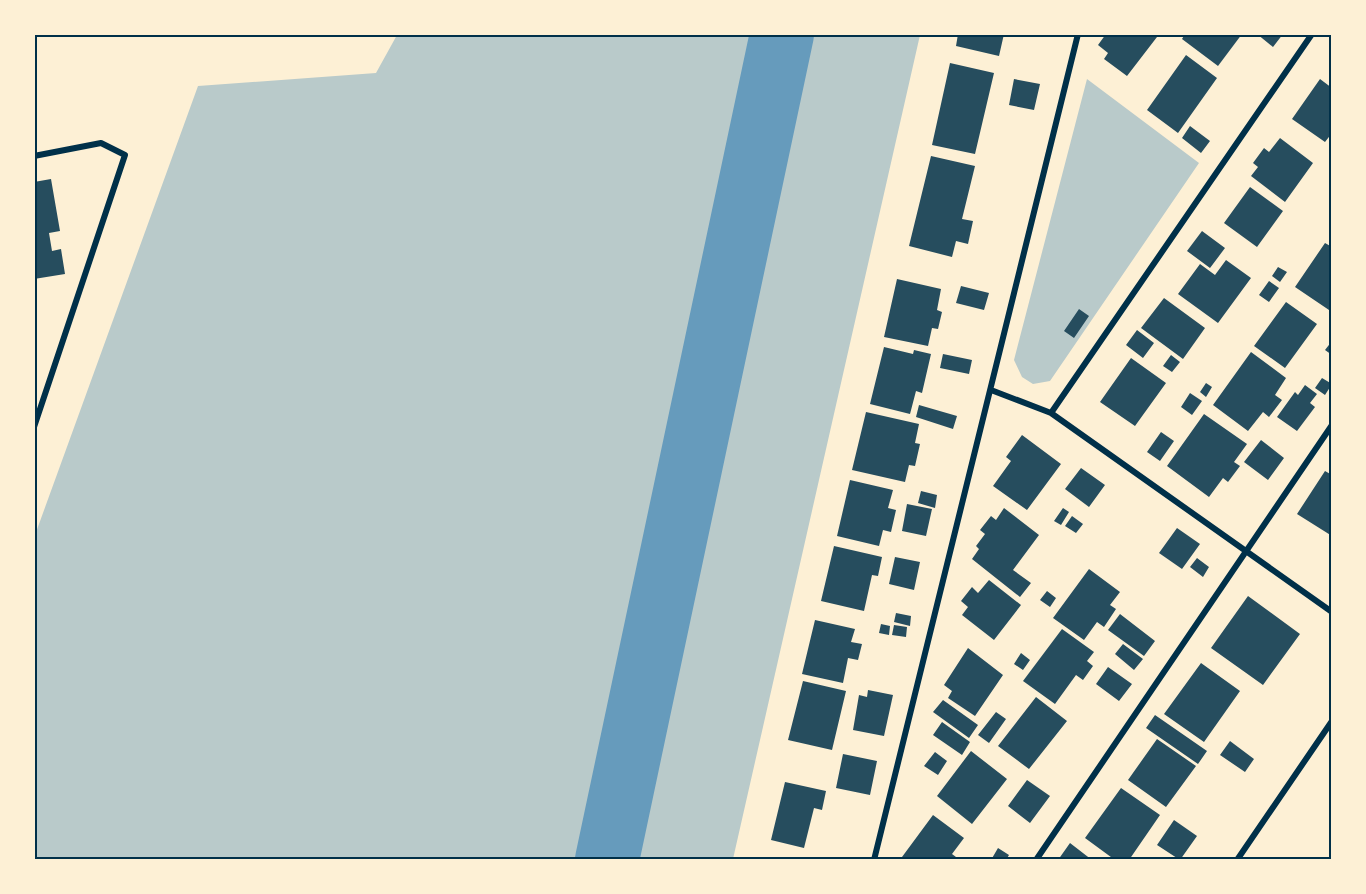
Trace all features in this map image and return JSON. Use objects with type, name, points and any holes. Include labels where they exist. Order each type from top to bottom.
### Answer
[{"type":"street","points":[[874,860],[1078,34]]},
{"type":"street","points":[[1051,413],[1312,34]]},
{"type":"street","points":[[34,156],[100,143],[125,155],[34,427]]},
{"type":"street","points":[[991,390],[1051,413],[1332,612]]},
{"type":"street","points":[[1036,860],[1332,425]]},
{"type":"street","points":[[1237,860],[1332,721]]},
{"type":"shaded area","points":[[397,35],[920,35],[733,859],[37,859],[34,852],[35,535],[198,86],[376,73]]},
{"type":"shaded area","points":[[1087,79],[1199,163],[1050,381],[1033,384],[1022,377],[1014,360]]},
{"type":"building","points":[[958,34],[1004,34],[999,56],[956,46]]},
{"type":"building","points":[[1106,34],[1153,34],[1157,37],[1127,76],[1104,59],[1108,53],[1098,45]]},
{"type":"building","points":[[1185,34],[1242,34],[1218,66],[1182,39]]},
{"type":"building","points":[[1257,34],[1283,34],[1273,47]]},
{"type":"building","points":[[1186,55],[1217,78],[1178,133],[1147,110]]},
{"type":"building","points":[[950,63],[994,73],[975,154],[932,145]]},
{"type":"building","points":[[1014,79],[1040,84],[1034,110],[1009,105]]},
{"type":"building","points":[[1320,79],[1332,88],[1332,133],[1325,142],[1292,119]]},
{"type":"building","points":[[1190,126],[1210,141],[1201,153],[1182,138]]},
{"type":"building","points":[[1280,138],[1313,163],[1285,202],[1251,176],[1258,167],[1253,163],[1264,148],[1269,152]]},
{"type":"building","points":[[931,156],[975,166],[962,219],[973,221],[968,244],[956,241],[952,257],[909,246]]},
{"type":"building","points":[[51,179],[60,231],[49,233],[52,251],[61,249],[65,274],[34,279],[34,182]]},
{"type":"building","points":[[1250,187],[1283,211],[1257,247],[1224,223]]},
{"type":"building","points":[[1202,231],[1225,248],[1210,268],[1187,251]]},
{"type":"building","points":[[1325,243],[1332,247],[1332,307],[1329,310],[1295,287]]},
{"type":"building","points":[[1226,260],[1251,278],[1218,323],[1178,294],[1200,264],[1215,275]]},
{"type":"building","points":[[1278,267],[1287,272],[1280,282],[1272,276]]},
{"type":"building","points":[[897,279],[941,289],[937,310],[942,312],[938,329],[932,328],[928,346],[884,337]]},
{"type":"building","points":[[1269,281],[1279,288],[1269,302],[1259,295]]},
{"type":"building","points":[[961,286],[989,293],[984,310],[956,303]]},
{"type":"building","points":[[1164,298],[1205,328],[1183,359],[1141,328]]},
{"type":"building","points":[[1286,302],[1317,324],[1285,368],[1254,346]]},
{"type":"building","points":[[1079,309],[1089,316],[1074,338],[1064,331]]},
{"type":"building","points":[[1137,330],[1154,343],[1143,358],[1126,345]]},
{"type":"building","points":[[1332,341],[1332,355],[1325,350]]},
{"type":"building","points":[[884,347],[913,354],[914,350],[931,354],[922,393],[916,391],[910,414],[870,404]]},
{"type":"building","points":[[1251,352],[1286,378],[1275,395],[1282,400],[1269,417],[1263,412],[1248,431],[1213,405]]},
{"type":"building","points":[[943,354],[972,360],[969,374],[940,368]]},
{"type":"building","points":[[1171,355],[1180,362],[1172,372],[1163,366]]},
{"type":"building","points":[[1131,358],[1166,383],[1135,426],[1100,402]]},
{"type":"building","points":[[1322,378],[1332,384],[1325,395],[1315,388]]},
{"type":"building","points":[[1206,383],[1212,387],[1206,397],[1200,392]]},
{"type":"building","points":[[1305,385],[1317,394],[1310,403],[1315,407],[1297,431],[1277,417],[1295,392],[1298,395]]},
{"type":"building","points":[[1190,393],[1202,401],[1192,415],[1181,407]]},
{"type":"building","points":[[919,405],[957,416],[953,429],[916,417]]},
{"type":"building","points":[[866,412],[919,424],[915,443],[920,444],[915,466],[909,465],[905,482],[852,470]]},
{"type":"building","points":[[1204,414],[1247,444],[1234,462],[1240,466],[1228,482],[1223,478],[1209,497],[1167,466]]},
{"type":"building","points":[[1161,432],[1174,441],[1160,461],[1147,452]]},
{"type":"building","points":[[1022,435],[1061,464],[1027,510],[993,486],[1011,461],[1006,457]]},
{"type":"building","points":[[1261,440],[1284,458],[1268,480],[1244,462]]},
{"type":"building","points":[[1081,468],[1105,485],[1089,507],[1065,489]]},
{"type":"building","points":[[1325,471],[1332,475],[1332,536],[1297,514]]},
{"type":"building","points":[[850,480],[893,490],[888,508],[896,510],[891,532],[883,530],[879,546],[837,536]]},
{"type":"building","points":[[921,491],[937,495],[935,508],[918,503]]},
{"type":"building","points":[[907,504],[932,509],[926,536],[902,531]]},
{"type":"building","points":[[1004,508],[1039,535],[1013,570],[1031,583],[1020,597],[972,559],[979,549],[976,546],[985,534],[980,530],[991,516],[996,520]]},
{"type":"building","points":[[1063,508],[1069,512],[1061,525],[1054,521]]},
{"type":"building","points":[[1072,516],[1083,524],[1076,533],[1065,526]]},
{"type":"building","points":[[1177,528],[1200,544],[1182,569],[1159,553]]},
{"type":"building","points":[[834,546],[882,557],[878,576],[872,575],[864,611],[821,601]]},
{"type":"building","points":[[895,557],[920,562],[914,590],[889,584]]},
{"type":"building","points":[[1197,558],[1209,567],[1203,577],[1190,567]]},
{"type":"building","points":[[1089,569],[1120,592],[1110,605],[1116,609],[1104,627],[1097,622],[1084,640],[1053,618]]},
{"type":"building","points":[[989,580],[1021,605],[994,640],[962,615],[968,607],[961,601],[972,587],[978,593]]},
{"type":"building","points":[[1047,591],[1056,598],[1050,607],[1040,600]]},
{"type":"building","points":[[1248,596],[1300,634],[1263,685],[1211,648]]},
{"type":"building","points":[[896,613],[911,616],[910,626],[894,622]]},
{"type":"building","points":[[1120,614],[1155,641],[1144,656],[1108,630]]},
{"type":"building","points":[[815,620],[855,629],[851,642],[862,644],[858,660],[848,658],[843,683],[802,674]]},
{"type":"building","points":[[881,624],[890,626],[889,635],[879,633]]},
{"type":"building","points":[[894,625],[907,627],[906,637],[892,635]]},
{"type":"building","points":[[1062,629],[1094,652],[1087,661],[1093,666],[1083,680],[1076,675],[1055,704],[1023,681]]},
{"type":"building","points":[[1123,644],[1143,659],[1134,670],[1115,654]]},
{"type":"building","points":[[968,648],[1003,675],[975,716],[948,698],[952,691],[944,685]]},
{"type":"building","points":[[1021,653],[1030,660],[1023,670],[1014,664]]},
{"type":"building","points":[[1201,663],[1240,691],[1204,742],[1164,714]]},
{"type":"building","points":[[1108,667],[1132,684],[1119,701],[1096,684]]},
{"type":"building","points":[[803,681],[846,691],[832,750],[788,740]]},
{"type":"building","points":[[868,690],[893,695],[884,736],[853,730],[859,695],[867,697]]},
{"type":"building","points":[[1036,697],[1067,721],[1029,769],[998,746]]},
{"type":"building","points":[[943,700],[978,725],[969,738],[933,712]]},
{"type":"building","points":[[996,712],[1006,719],[989,743],[978,735]]},
{"type":"building","points":[[1155,715],[1207,751],[1198,764],[1146,728]]},
{"type":"building","points":[[942,722],[970,742],[962,755],[933,735]]},
{"type":"building","points":[[1157,739],[1196,766],[1166,807],[1128,780]]},
{"type":"building","points":[[1230,741],[1254,759],[1245,772],[1220,755]]},
{"type":"building","points":[[971,751],[1007,779],[972,824],[937,796]]},
{"type":"building","points":[[935,752],[947,761],[938,775],[924,766]]},
{"type":"building","points":[[843,754],[877,761],[870,795],[836,788]]},
{"type":"building","points":[[1027,780],[1050,796],[1030,823],[1008,806]]},
{"type":"building","points":[[785,782],[826,791],[822,810],[814,808],[804,848],[771,840]]},
{"type":"building","points":[[1121,788],[1160,815],[1129,860],[1115,860],[1085,838]]},
{"type":"building","points":[[933,815],[964,838],[952,854],[956,857],[954,860],[906,860],[902,857]]},
{"type":"building","points":[[1174,820],[1197,836],[1180,860],[1157,845]]},
{"type":"building","points":[[1070,843],[1092,860],[1058,860]]},
{"type":"building","points":[[998,848],[1009,855],[1006,860],[991,860]]},
{"type":"waterway","points":[[607,860],[782,34]]}]
